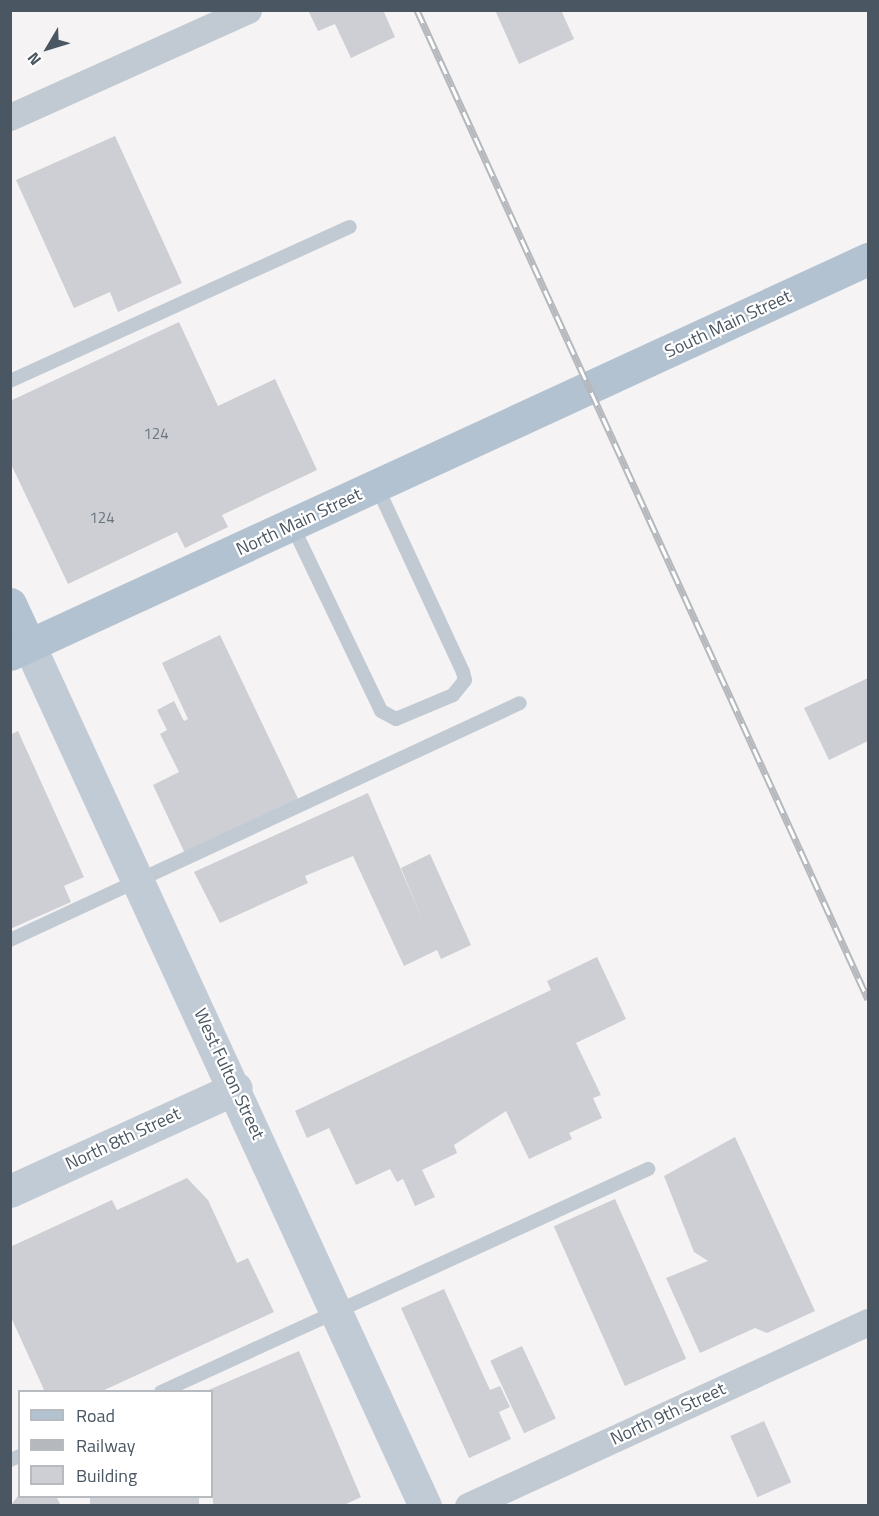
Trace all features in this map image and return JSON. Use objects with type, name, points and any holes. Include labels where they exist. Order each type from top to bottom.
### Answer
[{"type":"main road","name":"South Main Street","points":[[588,389],[868,259]]},
{"type":"main road","name":"North Main Street","points":[[20,649],[588,389]]},
{"type":"main road","points":[[10,604],[20,649]]},
{"type":"street","points":[[10,117],[248,10]]},
{"type":"street","name":"West Fulton Street","points":[[20,649],[139,880],[425,1506]]},
{"type":"street","name":"North 8th Street","points":[[10,1191],[236,1088]]},
{"type":"street","name":"North 9th Street","points":[[468,1506],[868,1322]]},
{"type":"lane","points":[[10,381],[350,227]]},
{"type":"lane","points":[[292,525],[381,711],[396,718],[453,695],[465,680],[463,672],[377,487]]},
{"type":"lane","points":[[10,940],[520,703]]},
{"type":"lane","points":[[164,1390],[336,1309],[648,1169]]},
{"type":"building","points":[[308,10],[383,10],[395,37],[351,58],[335,24],[318,31]]},
{"type":"building","points":[[495,10],[561,10],[574,39],[519,64]]},
{"type":"building","points":[[115,136],[182,283],[118,312],[110,292],[74,308],[16,180]]},
{"type":"building","points":[[179,322],[218,406],[275,379],[317,470],[222,515],[228,527],[185,548],[177,532],[68,584],[10,462],[10,401]]},
{"type":"building","points":[[220,635],[302,807],[188,860],[153,785],[179,772],[160,734],[167,730],[157,710],[174,701],[184,721],[188,719],[162,663]]},
{"type":"building","points":[[868,678],[868,741],[829,760],[804,708]]},
{"type":"building","points":[[18,731],[84,877],[64,886],[71,902],[10,929],[10,735]]},
{"type":"building","points":[[368,793],[423,921],[401,868],[430,854],[471,945],[441,959],[437,950],[404,966],[353,856],[305,876],[308,883],[220,923],[194,872]]},
{"type":"building","points":[[597,957],[626,1019],[576,1043],[601,1095],[593,1098],[602,1118],[569,1133],[572,1139],[529,1159],[506,1111],[454,1145],[457,1153],[422,1170],[435,1197],[415,1206],[403,1179],[397,1182],[390,1169],[356,1185],[329,1128],[307,1138],[295,1111],[551,990],[547,981]]},
{"type":"building","points":[[735,1137],[815,1311],[767,1333],[755,1328],[700,1353],[666,1278],[708,1261],[694,1252],[664,1176]]},
{"type":"building","points":[[187,1178],[208,1200],[237,1263],[248,1258],[274,1312],[104,1390],[44,1390],[10,1315],[10,1247],[112,1200],[117,1210]]},
{"type":"building","points":[[615,1199],[686,1359],[625,1386],[554,1226]]},
{"type":"building","points":[[444,1289],[490,1390],[500,1386],[510,1407],[499,1412],[511,1439],[469,1458],[401,1308]]},
{"type":"building","points":[[522,1346],[556,1419],[524,1433],[490,1361]]},
{"type":"building","points":[[299,1351],[361,1497],[342,1506],[213,1506],[213,1390],[209,1390]]},
{"type":"building","points":[[764,1421],[791,1482],[757,1497],[730,1436]]},
{"type":"building","points":[[18,1496],[18,1498],[57,1498],[61,1506],[10,1506]]},
{"type":"building","points":[[90,1498],[199,1498],[199,1506],[90,1506]]},
{"type":"railway","points":[[417,10],[868,999]]}]
